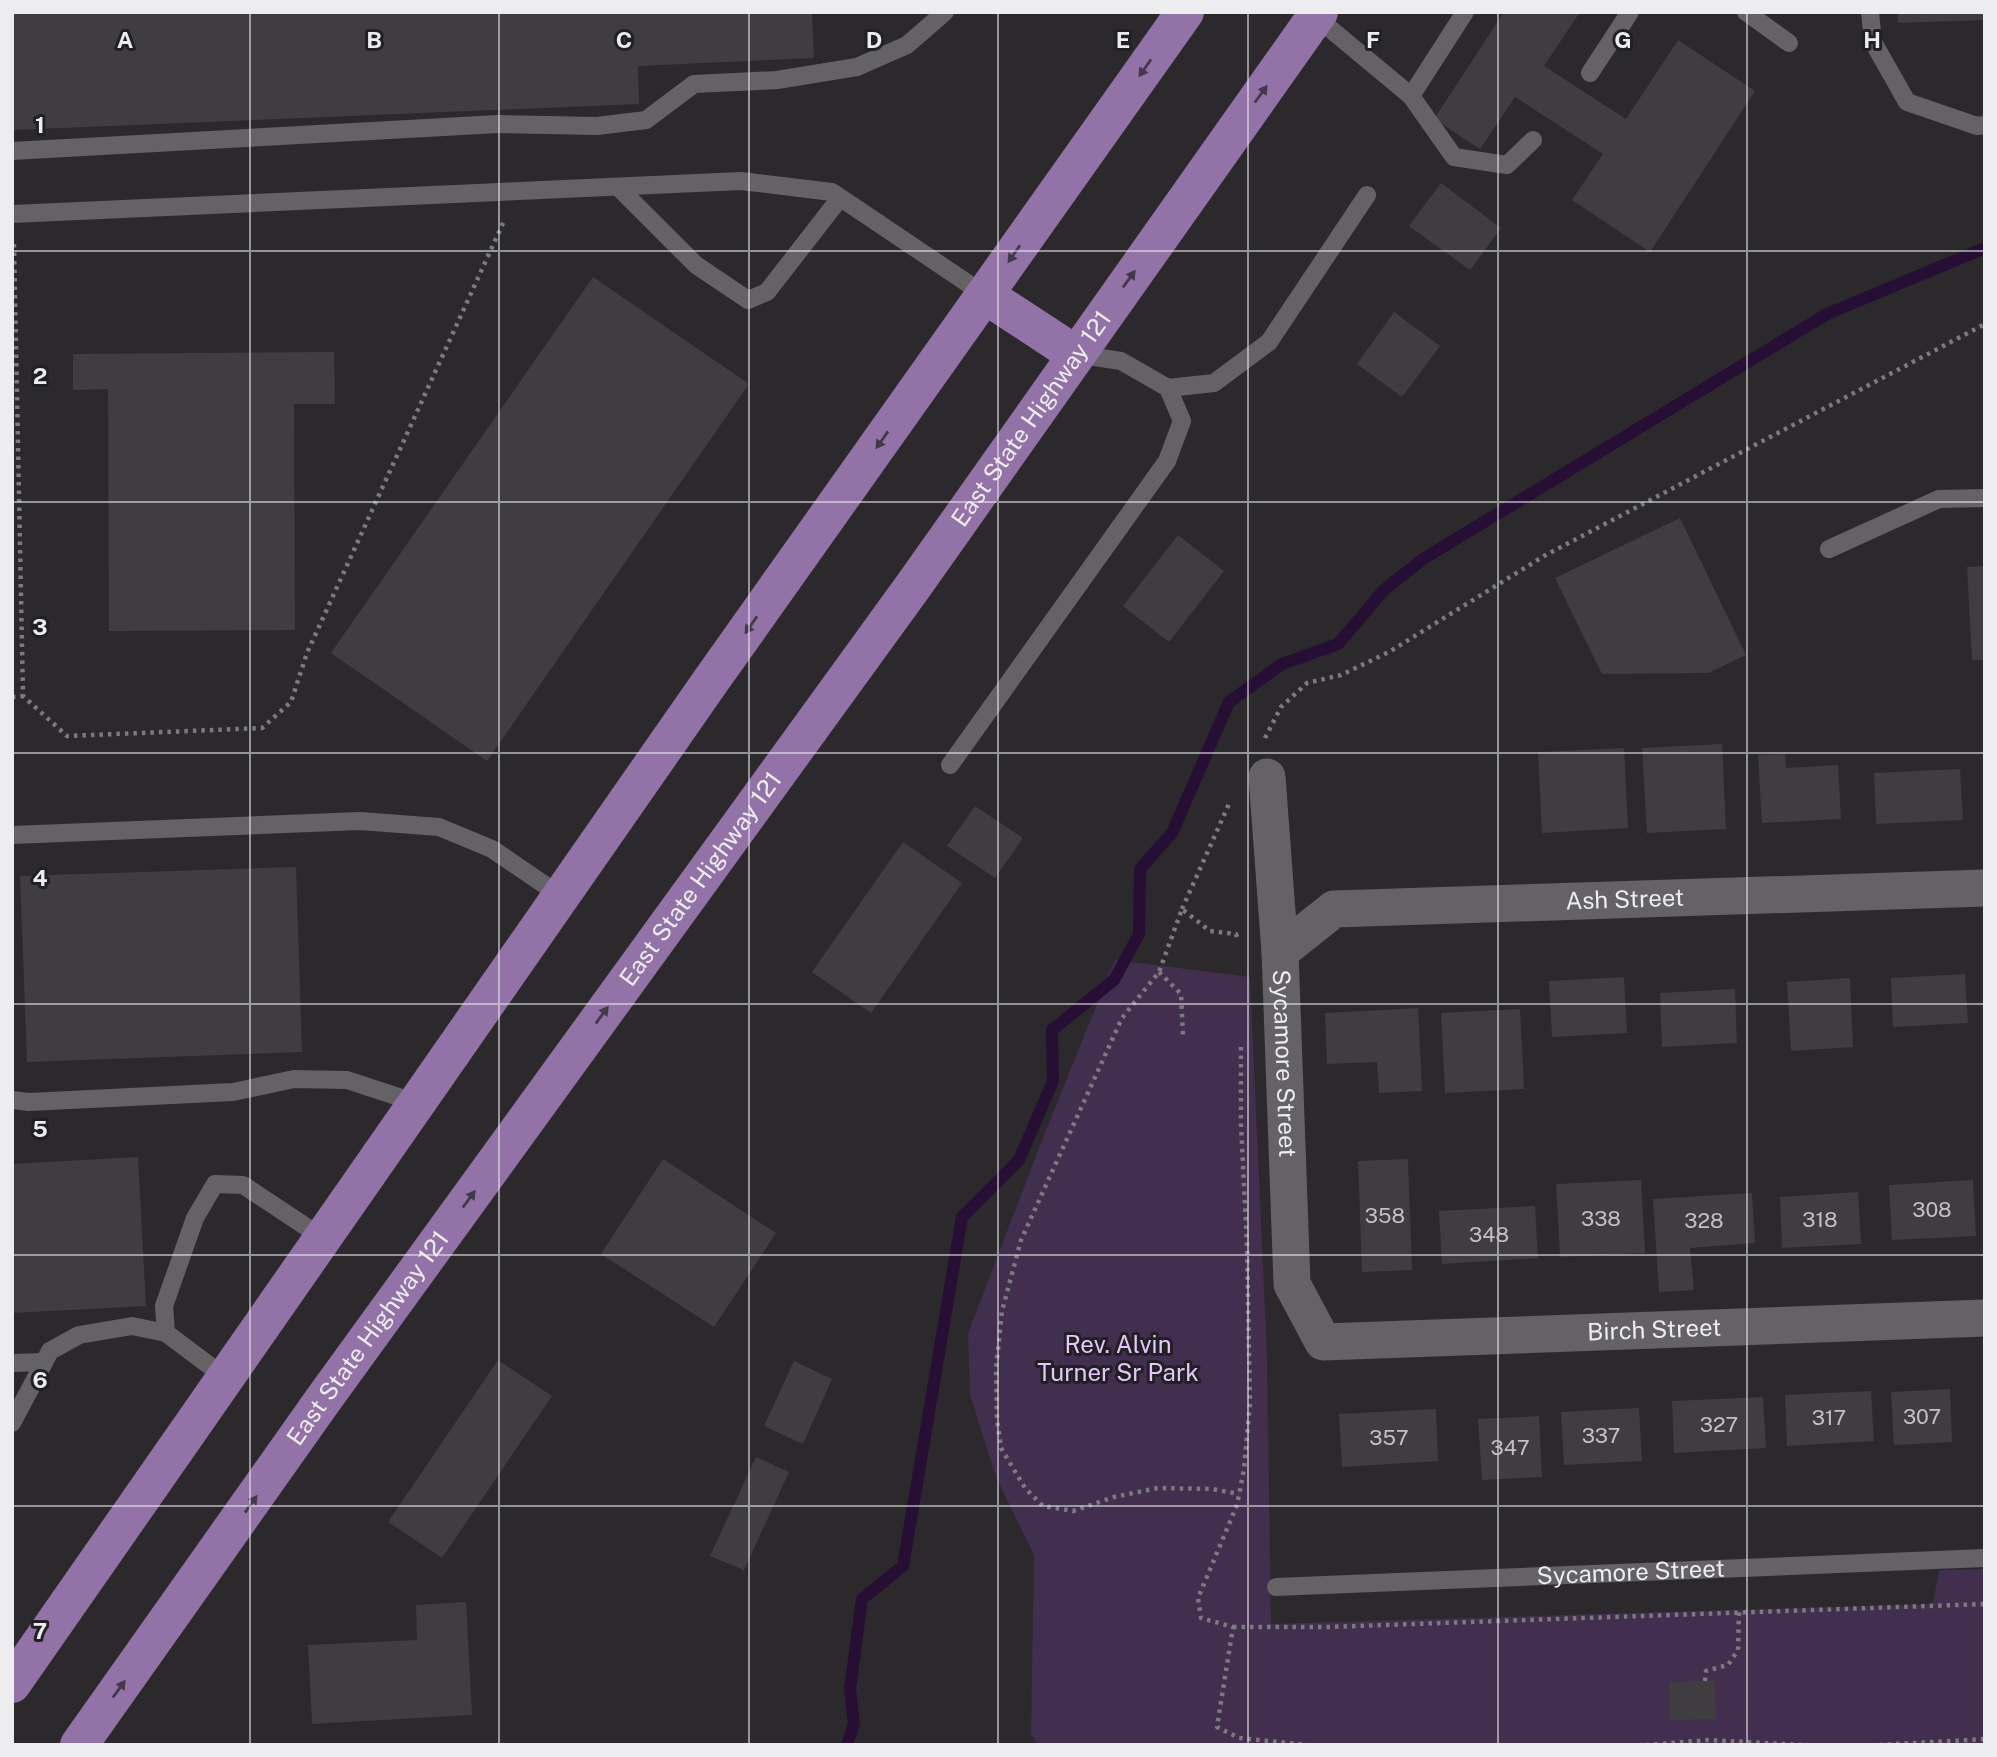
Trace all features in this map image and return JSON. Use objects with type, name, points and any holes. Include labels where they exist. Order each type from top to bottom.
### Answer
[{"type":"main road","points":[[12,1684],[561,896],[1185,12]]},
{"type":"main road","name":"East State Highway 121","points":[[79,1745],[323,1400],[914,585],[1315,14]]},
{"type":"main road","points":[[985,295],[1075,354]]},
{"type":"street","name":"Sycamore Street","points":[[1264,760],[1280,952],[1292,1284],[1323,1342]]},
{"type":"street","name":"Ash Street","points":[[1280,952],[1334,909],[1985,888]]},
{"type":"street","name":"Birch Street","points":[[1323,1342],[1985,1318]]},
{"type":"lane","points":[[12,151],[498,124],[597,126],[646,120],[694,84],[777,80],[857,67],[907,46],[945,12]]},
{"type":"lane","points":[[1411,96],[1465,12]]},
{"type":"lane","points":[[1590,73],[1630,12]]},
{"type":"lane","points":[[1746,12],[1789,43]]},
{"type":"lane","points":[[1870,12],[1874,42],[1908,102],[1977,126],[1985,125]]},
{"type":"lane","points":[[1315,14],[1411,96],[1454,157],[1507,165],[1533,140]]},
{"type":"lane","points":[[12,214],[741,181],[832,192],[985,295]]},
{"type":"lane","points":[[618,187],[696,265],[748,300],[767,292],[841,198]]},
{"type":"lane","points":[[1075,354],[1121,361],[1168,388],[1214,383],[1269,342],[1367,195]]},
{"type":"lane","points":[[950,765],[1167,461],[1182,421],[1168,388]]},
{"type":"lane","points":[[1829,549],[1939,499],[1985,498]]},
{"type":"lane","points":[[12,835],[360,821],[439,827],[492,849],[561,896]]},
{"type":"lane","points":[[12,1100],[29,1102],[233,1092],[294,1079],[347,1080],[417,1103]]},
{"type":"lane","points":[[166,1333],[164,1306],[195,1218],[215,1184],[243,1185],[323,1238]]},
{"type":"lane","points":[[12,1423],[51,1351],[79,1335],[132,1325],[166,1333],[226,1378]]},
{"type":"lane","points":[[12,1363],[44,1362]]},
{"type":"lane","name":"Sycamore Street","points":[[1276,1587],[1985,1558]]},
{"type":"path","points":[[15,278],[23,696],[67,736],[262,728],[291,702],[307,653],[518,192]]},
{"type":"path","points":[[1264,760],[1281,706],[1307,683],[1341,675],[1389,652],[1544,556],[1985,324]]},
{"type":"path","points":[[12,697],[23,696]]},
{"type":"path","points":[[1229,804],[1182,909],[1159,972],[1122,1018],[1021,1240],[1002,1311],[996,1369],[996,1420],[1001,1448],[1025,1488],[1043,1506],[1073,1511],[1114,1497],[1158,1488],[1212,1489],[1239,1494]]},
{"type":"path","points":[[1182,909],[1210,931],[1236,934],[1238,946]]},
{"type":"path","points":[[1159,972],[1181,994],[1183,1035]]},
{"type":"path","points":[[1241,1046],[1250,1404],[1239,1494],[1222,1544],[1198,1598],[1201,1618],[1233,1628],[1985,1604]]},
{"type":"path","points":[[1705,1681],[1706,1671],[1728,1665],[1738,1650],[1739,1612]]},
{"type":"path","points":[[1233,1628],[1217,1727],[1239,1738],[1308,1745]]},
{"type":"path","points":[[1646,1745],[1708,1740],[1803,1745]]},
{"type":"path","points":[[1878,1745],[1985,1740]]},
{"type":"green space","name":"Rev. Alvin Turner Sr Park","points":[[1115,960],[1250,977],[1267,1355],[1271,1624],[1933,1604],[1939,1570],[1985,1569],[1985,1745],[1039,1745],[1031,1734],[1034,1555],[996,1477],[970,1395],[968,1333]]},
{"type":"building","points":[[12,12],[812,12],[814,58],[638,66],[639,104],[12,130]]},
{"type":"building","points":[[1504,12],[1580,12],[1544,66],[1626,119],[1678,40],[1755,91],[1650,252],[1572,200],[1603,154],[1515,97],[1480,149],[1434,119]]},
{"type":"building","points":[[1898,12],[1985,12],[1985,20],[1898,23]]},
{"type":"building","points":[[1441,183],[1501,228],[1470,270],[1409,226]]},
{"type":"building","points":[[593,277],[749,384],[487,761],[331,653]]},
{"type":"building","points":[[1394,312],[1440,346],[1402,397],[1357,364]]},
{"type":"building","points":[[334,352],[335,404],[294,404],[295,630],[109,631],[108,389],[73,390],[73,354]]},
{"type":"building","points":[[1680,518],[1746,655],[1708,673],[1602,674],[1555,578]]},
{"type":"building","points":[[1178,535],[1224,571],[1169,642],[1123,606]]},
{"type":"building","points":[[1985,566],[1985,660],[1972,660],[1967,567]]},
{"type":"building","points":[[1722,744],[1726,829],[1647,833],[1642,748]]},
{"type":"building","points":[[1624,748],[1628,828],[1542,833],[1538,752]]},
{"type":"building","points":[[1785,754],[1786,768],[1838,765],[1841,819],[1762,823],[1758,755]]},
{"type":"building","points":[[1960,769],[1963,820],[1876,824],[1874,773]]},
{"type":"building","points":[[975,806],[1023,838],[995,878],[947,846]]},
{"type":"building","points":[[903,842],[962,883],[871,1013],[812,972]]},
{"type":"building","points":[[296,867],[302,1052],[27,1062],[20,876]]},
{"type":"building","points":[[1965,974],[1968,1023],[1893,1027],[1891,978]]},
{"type":"building","points":[[1624,977],[1627,1033],[1552,1037],[1549,981]]},
{"type":"building","points":[[1850,978],[1853,1047],[1791,1051],[1787,982]]},
{"type":"building","points":[[1735,989],[1737,1043],[1662,1047],[1660,993]]},
{"type":"building","points":[[1418,1008],[1422,1091],[1379,1093],[1377,1062],[1327,1064],[1325,1013]]},
{"type":"building","points":[[1520,1009],[1524,1089],[1445,1093],[1441,1013]]},
{"type":"building","points":[[138,1157],[146,1306],[12,1313],[12,1164]]},
{"type":"building","points":[[663,1159],[776,1233],[714,1327],[601,1254]]},
{"type":"building","points":[[1408,1159],[1412,1270],[1362,1272],[1358,1161]]},
{"type":"building","points":[[1641,1180],[1645,1253],[1560,1257],[1556,1184]]},
{"type":"building","points":[[1973,1180],[1976,1236],[1892,1240],[1889,1185]]},
{"type":"building","points":[[1858,1192],[1861,1244],[1782,1248],[1780,1197]]},
{"type":"building","points":[[1752,1193],[1755,1243],[1690,1248],[1694,1290],[1659,1292],[1653,1199]]},
{"type":"building","points":[[1535,1206],[1538,1258],[1442,1264],[1439,1211]]},
{"type":"building","points":[[498,1360],[552,1396],[442,1558],[388,1522]]},
{"type":"building","points":[[794,1361],[832,1379],[803,1444],[764,1426]]},
{"type":"building","points":[[1950,1389],[1952,1442],[1894,1445],[1891,1392]]},
{"type":"building","points":[[1871,1391],[1874,1441],[1787,1446],[1785,1395]]},
{"type":"building","points":[[1763,1397],[1766,1448],[1674,1453],[1672,1401]]},
{"type":"building","points":[[1639,1408],[1642,1461],[1564,1465],[1561,1412]]},
{"type":"building","points":[[1436,1409],[1438,1461],[1342,1467],[1339,1414]]},
{"type":"building","points":[[1539,1416],[1542,1477],[1482,1480],[1478,1419]]},
{"type":"building","points":[[756,1457],[789,1472],[744,1570],[710,1556]]},
{"type":"building","points":[[466,1602],[472,1715],[312,1724],[308,1645],[417,1640],[416,1605]]},
{"type":"building","points":[[1715,1681],[1716,1719],[1670,1720],[1669,1682]]},
{"type":"waterway","points":[[847,1745],[854,1724],[850,1689],[862,1599],[903,1566],[962,1217],[1019,1160],[1053,1081],[1052,1030],[1114,980],[1139,934],[1140,869],[1172,833],[1229,702],[1282,664],[1338,644],[1384,590],[1423,559],[1827,314],[1985,248]]}]
